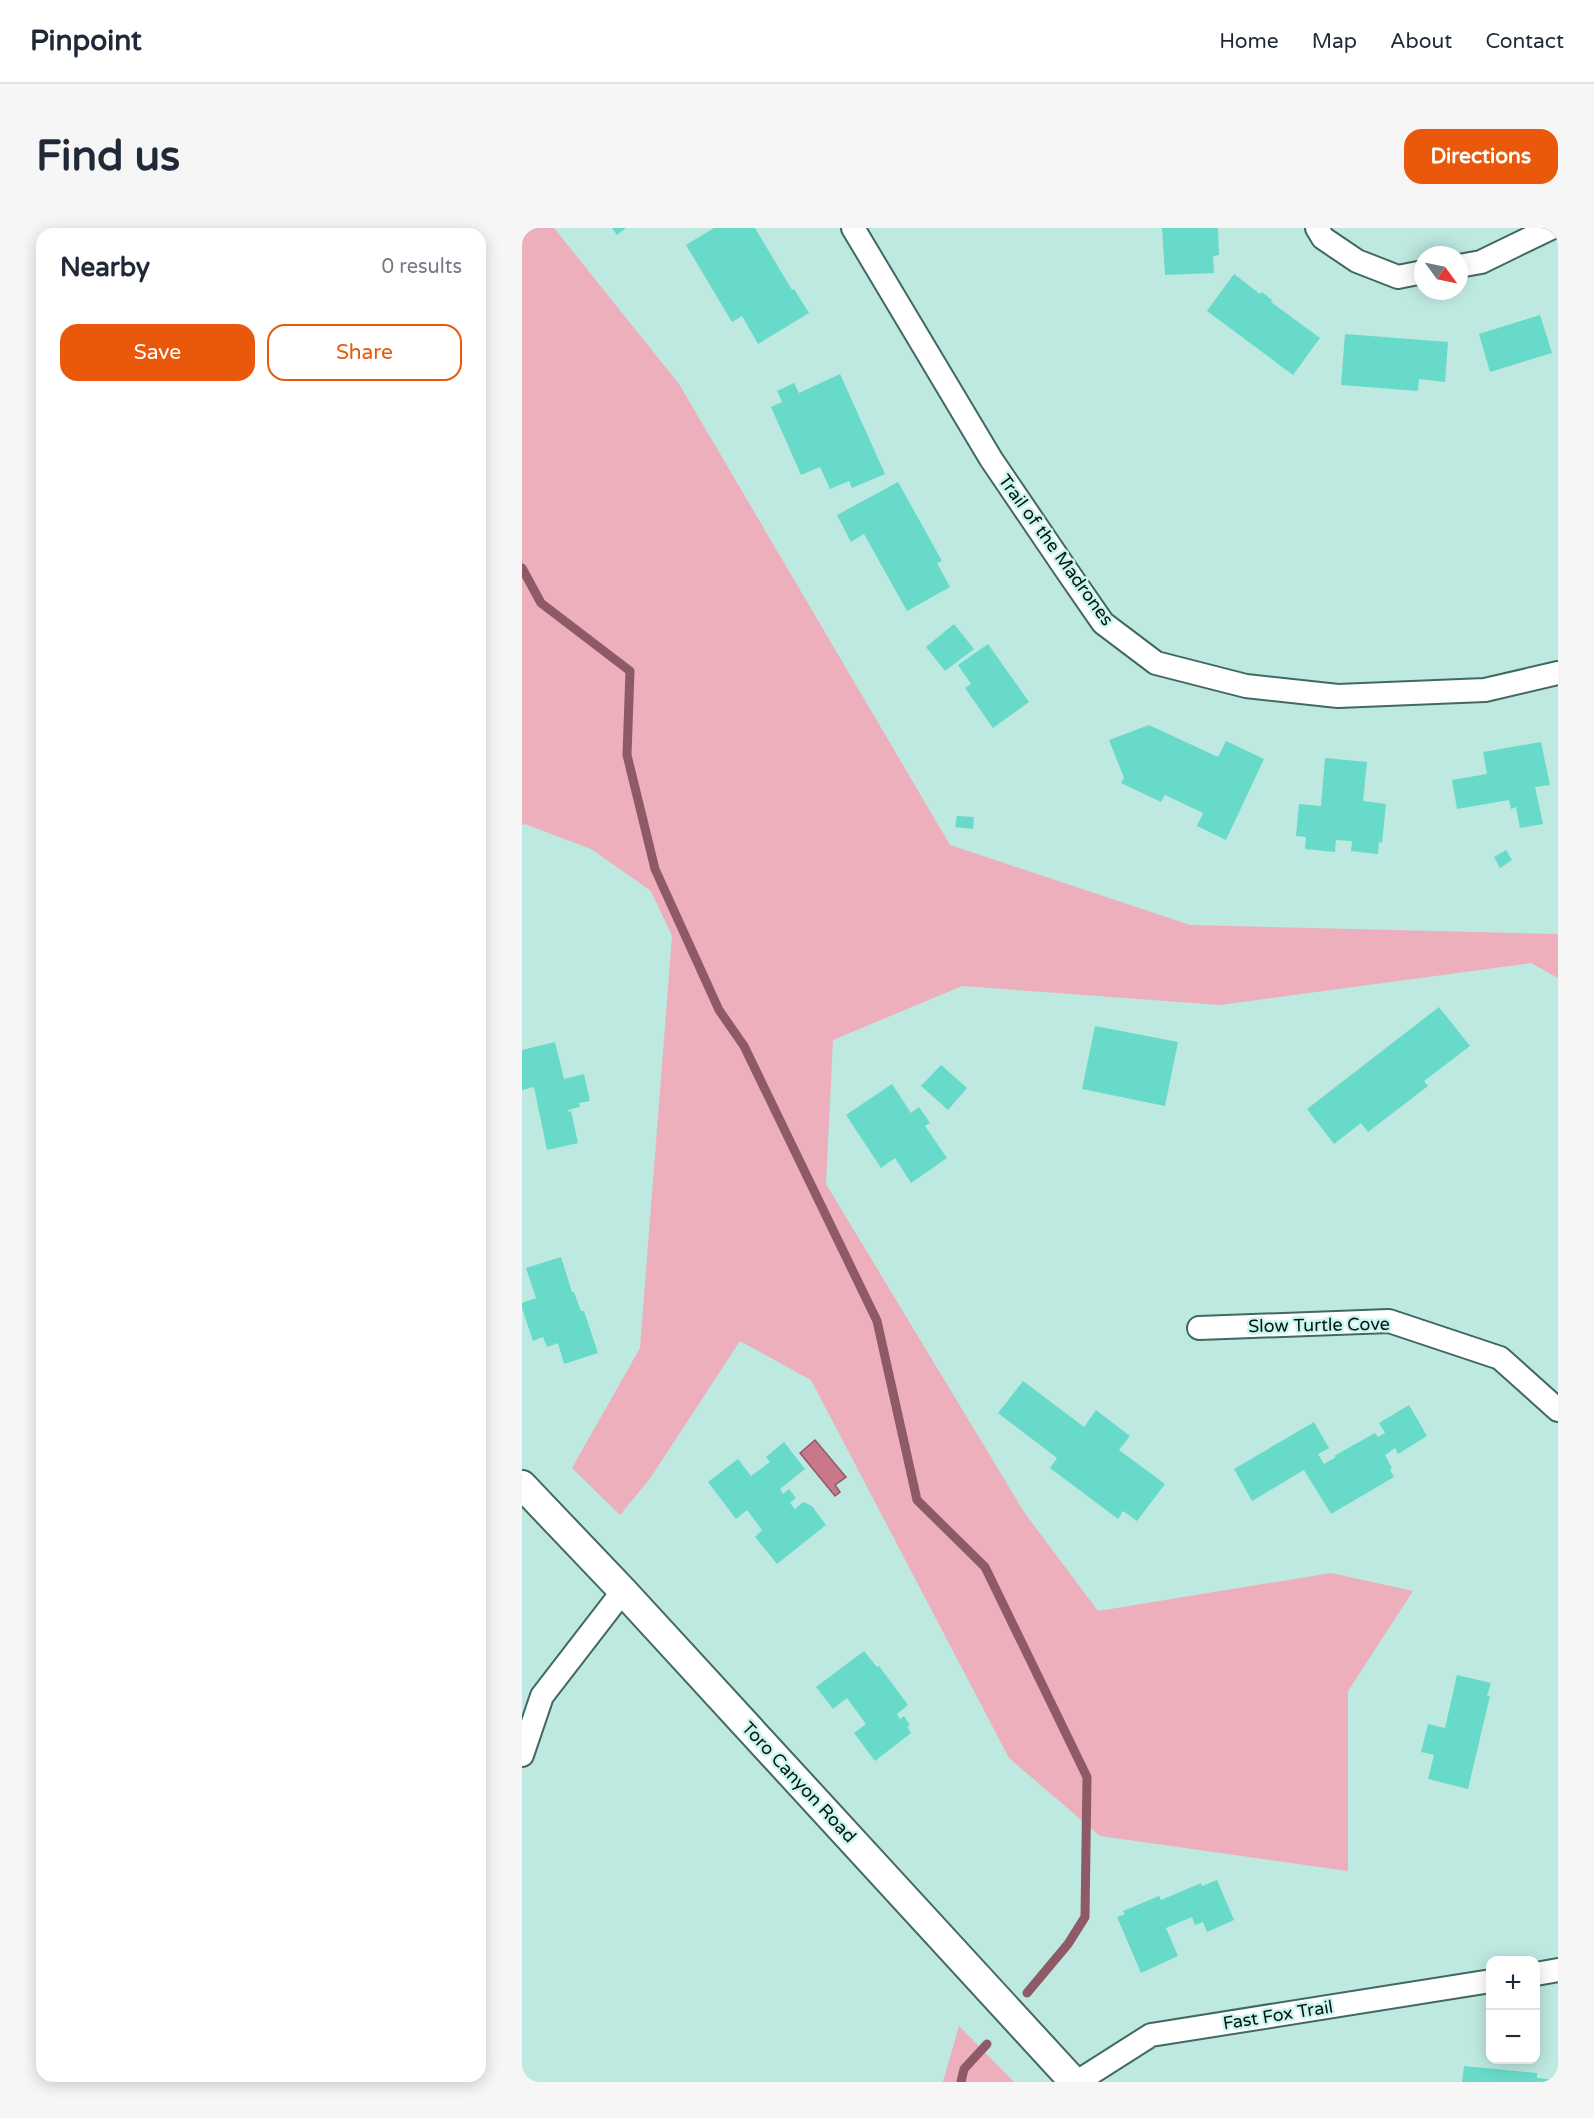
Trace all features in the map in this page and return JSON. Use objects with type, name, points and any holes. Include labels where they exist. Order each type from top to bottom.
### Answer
[{"type":"street","name":"Trail of the Madrones","points":[[853,228],[991,459],[1067,571],[1103,622],[1156,663],[1246,686],[1338,696],[1485,690],[1558,672]]},
{"type":"street","points":[[1317,228],[1323,238],[1357,261],[1398,277],[1414,274]]},
{"type":"street","points":[[1468,264],[1481,262],[1551,228]]},
{"type":"street","name":"Slow Turtle Cove","points":[[1199,1328],[1389,1321],[1500,1358],[1558,1410]]},
{"type":"street","name":"Toro Canyon Road","points":[[522,1485],[623,1591],[1076,2082]]},
{"type":"street","points":[[522,1755],[542,1696],[623,1591]]},
{"type":"street","points":[[1540,1973],[1558,1970]]},
{"type":"street","name":"Fast Fox Trail","points":[[1076,2082],[1151,2036],[1486,1982]]},
{"type":"shaded area","points":[[522,228],[554,228],[679,384],[950,845],[1190,925],[1558,934],[1558,978],[1531,963],[1220,1005],[962,986],[833,1040],[826,1184],[1024,1512],[1098,1611],[1331,1573],[1413,1591],[1348,1691],[1348,1871],[1100,1836],[1009,1758],[811,1380],[740,1341],[649,1480],[620,1515],[572,1468],[640,1348],[672,936],[651,891],[591,849],[525,824],[522,825]]},
{"type":"shaded area","points":[[815,1440],[846,1477],[835,1485],[840,1492],[835,1496],[800,1453]]},
{"type":"shaded area","points":[[959,2026],[1014,2082],[943,2082]]},
{"type":"building","points":[[612,228],[626,228],[617,235]]},
{"type":"building","points":[[714,228],[755,228],[792,290],[794,289],[809,313],[758,344],[742,316],[732,322],[686,245]]},
{"type":"building","points":[[1162,228],[1218,228],[1219,255],[1213,256],[1214,273],[1165,275]]},
{"type":"building","points":[[1234,274],[1260,294],[1262,292],[1272,300],[1271,302],[1320,338],[1293,375],[1207,311]]},
{"type":"building","points":[[1540,315],[1552,353],[1490,372],[1479,334]]},
{"type":"building","points":[[1345,334],[1448,342],[1445,382],[1419,379],[1418,391],[1341,385]]},
{"type":"building","points":[[840,374],[885,474],[852,488],[849,481],[830,489],[820,467],[801,475],[771,407],[782,402],[777,391],[794,383],[799,393]]},
{"type":"building","points":[[898,482],[942,561],[937,563],[950,587],[907,611],[864,534],[851,542],[837,515]]},
{"type":"building","points":[[954,624],[974,649],[945,671],[926,647]]},
{"type":"building","points":[[988,644],[1029,702],[993,728],[965,688],[971,684],[958,665]]},
{"type":"building","points":[[1149,725],[1218,757],[1226,741],[1264,759],[1226,840],[1197,826],[1203,813],[1165,795],[1161,802],[1121,783],[1124,778],[1109,740]]},
{"type":"building","points":[[1541,742],[1550,785],[1535,787],[1543,824],[1520,828],[1516,807],[1511,809],[1509,800],[1457,809],[1452,780],[1487,774],[1483,752]]},
{"type":"building","points":[[1325,758],[1367,762],[1363,801],[1386,804],[1382,843],[1379,842],[1378,854],[1351,851],[1352,841],[1336,840],[1335,852],[1305,849],[1306,837],[1296,836],[1299,804],[1321,806]]},
{"type":"building","points":[[957,816],[974,817],[973,829],[955,827]]},
{"type":"building","points":[[1506,850],[1512,860],[1500,868],[1494,857]]},
{"type":"building","points":[[1439,1007],[1470,1046],[1424,1081],[1428,1086],[1368,1132],[1361,1123],[1334,1144],[1307,1109]]},
{"type":"building","points":[[1095,1026],[1178,1042],[1165,1106],[1082,1089]]},
{"type":"building","points":[[555,1042],[564,1079],[584,1074],[590,1101],[579,1103],[580,1107],[568,1110],[568,1112],[571,1111],[578,1143],[547,1150],[534,1087],[522,1090],[522,1050]]},
{"type":"building","points":[[941,1065],[967,1088],[948,1110],[921,1086]]},
{"type":"building","points":[[892,1084],[911,1113],[919,1107],[930,1123],[925,1126],[947,1158],[911,1183],[895,1158],[881,1168],[846,1115]]},
{"type":"building","points":[[561,1257],[572,1292],[574,1292],[581,1311],[584,1311],[598,1353],[564,1364],[558,1343],[547,1347],[543,1337],[533,1341],[522,1308],[522,1303],[536,1298],[526,1268]]},
{"type":"building","points":[[1023,1381],[1084,1427],[1096,1410],[1130,1436],[1119,1450],[1165,1484],[1137,1521],[1123,1511],[1118,1519],[1050,1468],[1057,1458],[998,1413]]},
{"type":"building","points":[[1409,1405],[1427,1436],[1398,1454],[1395,1448],[1385,1455],[1394,1477],[1331,1514],[1304,1470],[1252,1501],[1234,1469],[1314,1422],[1329,1448],[1318,1454],[1324,1464],[1375,1433],[1378,1437],[1385,1433],[1379,1423]]},
{"type":"building","points":[[784,1442],[805,1469],[780,1489],[783,1494],[789,1489],[796,1498],[790,1503],[795,1509],[803,1502],[812,1506],[826,1525],[777,1564],[755,1537],[762,1530],[747,1510],[736,1519],[708,1482],[738,1459],[751,1476],[770,1462],[766,1457]]},
{"type":"building","points":[[864,1651],[877,1667],[879,1666],[908,1705],[897,1714],[900,1719],[904,1716],[910,1725],[907,1727],[911,1733],[875,1761],[854,1733],[866,1724],[847,1698],[833,1709],[816,1687]]},
{"type":"building","points":[[1457,1675],[1491,1683],[1468,1789],[1428,1779],[1434,1755],[1421,1752],[1428,1724],[1445,1728]]},
{"type":"building","points":[[1217,1880],[1234,1920],[1207,1932],[1203,1922],[1195,1925],[1192,1917],[1166,1928],[1178,1956],[1141,1973],[1117,1917],[1125,1914],[1123,1911],[1159,1896],[1161,1900],[1201,1883],[1202,1886]]},
{"type":"building","points":[[1464,2066],[1537,2073],[1537,2078],[1558,2080],[1558,2082],[1462,2082]]},
{"type":"waterway","points":[[522,568],[541,603],[630,671],[627,755],[655,869],[719,1010],[744,1046],[877,1321],[917,1500],[985,1567],[1087,1777],[1085,1917],[1068,1944],[1027,1993]]},
{"type":"waterway","points":[[961,2082],[964,2069],[987,2044]]}]
